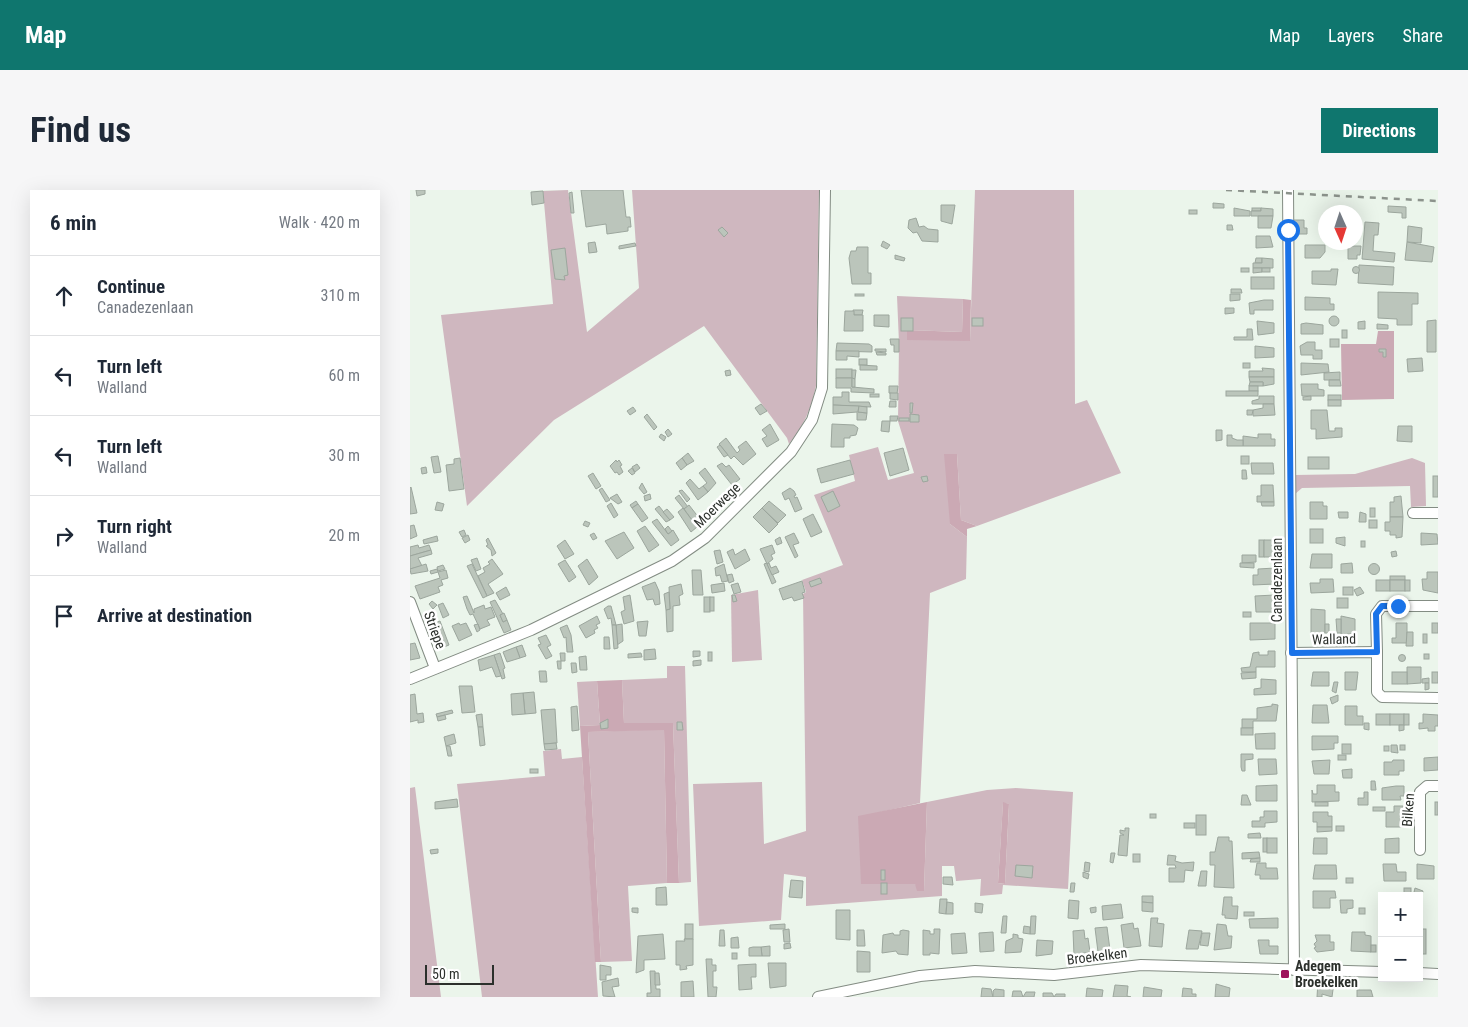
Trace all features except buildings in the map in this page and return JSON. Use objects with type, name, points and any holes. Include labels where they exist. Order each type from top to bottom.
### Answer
[{"type":"street","name":"Moerwege","points":[[410,679],[531,630],[672,561],[705,538],[791,452],[812,420],[822,388],[825,190]]},
{"type":"street","name":"Canadezenlaan","points":[[1288,190],[1294,970]]},
{"type":"street","points":[[1413,513],[1438,513]]},
{"type":"street","name":"Striepe","points":[[410,602],[435,668]]},
{"type":"street","name":"Walland","points":[[1438,606],[1382,606],[1376,614],[1377,692],[1382,697],[1438,698]]},
{"type":"street","name":"Walland","points":[[1292,653],[1377,652]]},
{"type":"street","name":"Bilken","points":[[1420,850],[1420,792],[1428,786],[1438,786]]},
{"type":"street","name":"Broekelken","points":[[818,997],[920,976],[975,971],[1054,975],[1141,965],[1378,972]]},
{"type":"street","points":[[1423,973],[1438,974]]},
{"type":"shaded area","points":[[568,190],[587,332],[639,288],[632,190],[819,190],[816,386],[806,417],[789,444],[787,438],[704,326],[554,420],[467,506],[441,315],[553,304],[543,191]]},
{"type":"shaded area","points":[[975,190],[1074,190],[1075,404],[1087,400],[1121,473],[977,526],[961,520],[957,454],[950,524],[967,537],[966,579],[930,593],[920,803],[859,817],[915,884],[924,891],[927,802],[987,790],[1016,788],[1073,792],[1068,889],[1003,885],[1002,894],[980,896],[981,879],[956,881],[954,866],[942,866],[942,896],[806,906],[806,877],[784,874],[781,920],[699,926],[693,784],[762,782],[764,844],[806,831],[803,594],[806,592],[802,580],[843,565],[814,495],[855,481],[849,455],[878,447],[888,480],[914,473],[898,421],[899,343],[897,296],[963,299],[962,332],[907,330],[970,341]],"holes":[[[1003,803],[1009,804],[1005,884],[998,883]]]},
{"type":"shaded area","points":[[963,299],[971,300],[970,341],[907,340],[907,330],[962,332]]},
{"type":"shaded area","points":[[1378,331],[1394,331],[1394,399],[1342,400],[1341,344],[1376,344]]},
{"type":"shaded area","points":[[944,454],[957,454],[961,520],[977,526],[967,529],[967,537],[950,524]]},
{"type":"shaded area","points":[[1412,458],[1425,463],[1426,506],[1411,507],[1410,486],[1302,488],[1295,494],[1295,475],[1355,474]]},
{"type":"shaded area","points":[[758,590],[762,660],[732,662],[731,595]]},
{"type":"shaded area","points":[[667,666],[685,666],[691,882],[679,883],[673,723],[624,723],[622,680],[667,678]]},
{"type":"shaded area","points":[[622,680],[624,723],[673,723],[679,883],[667,883],[664,730],[588,732],[601,962],[595,962],[580,726],[600,725],[597,681]]},
{"type":"shaded area","points":[[597,681],[600,725],[580,726],[577,682]]},
{"type":"shaded area","points":[[664,729],[667,883],[628,886],[632,961],[601,962],[588,732]]},
{"type":"shaded area","points":[[561,749],[562,759],[582,757],[598,997],[482,997],[457,784],[545,776],[543,751]]},
{"type":"shaded area","points":[[415,787],[441,997],[410,997],[410,788]]},
{"type":"shaded area","points":[[927,802],[924,891],[917,891],[915,884],[861,884],[858,816]]},
{"type":"shaded area","points":[[1003,802],[1009,804],[1005,884],[998,883]]},
{"type":"railway","points":[[1226,190],[1438,201]]},
{"type":"place","name":"Adegem Broekelken","points":[[1285,974]]},
{"type":"route","points":[[1288,230],[1292,653],[1377,652],[1376,614],[1382,606],[1398,606]]}]
